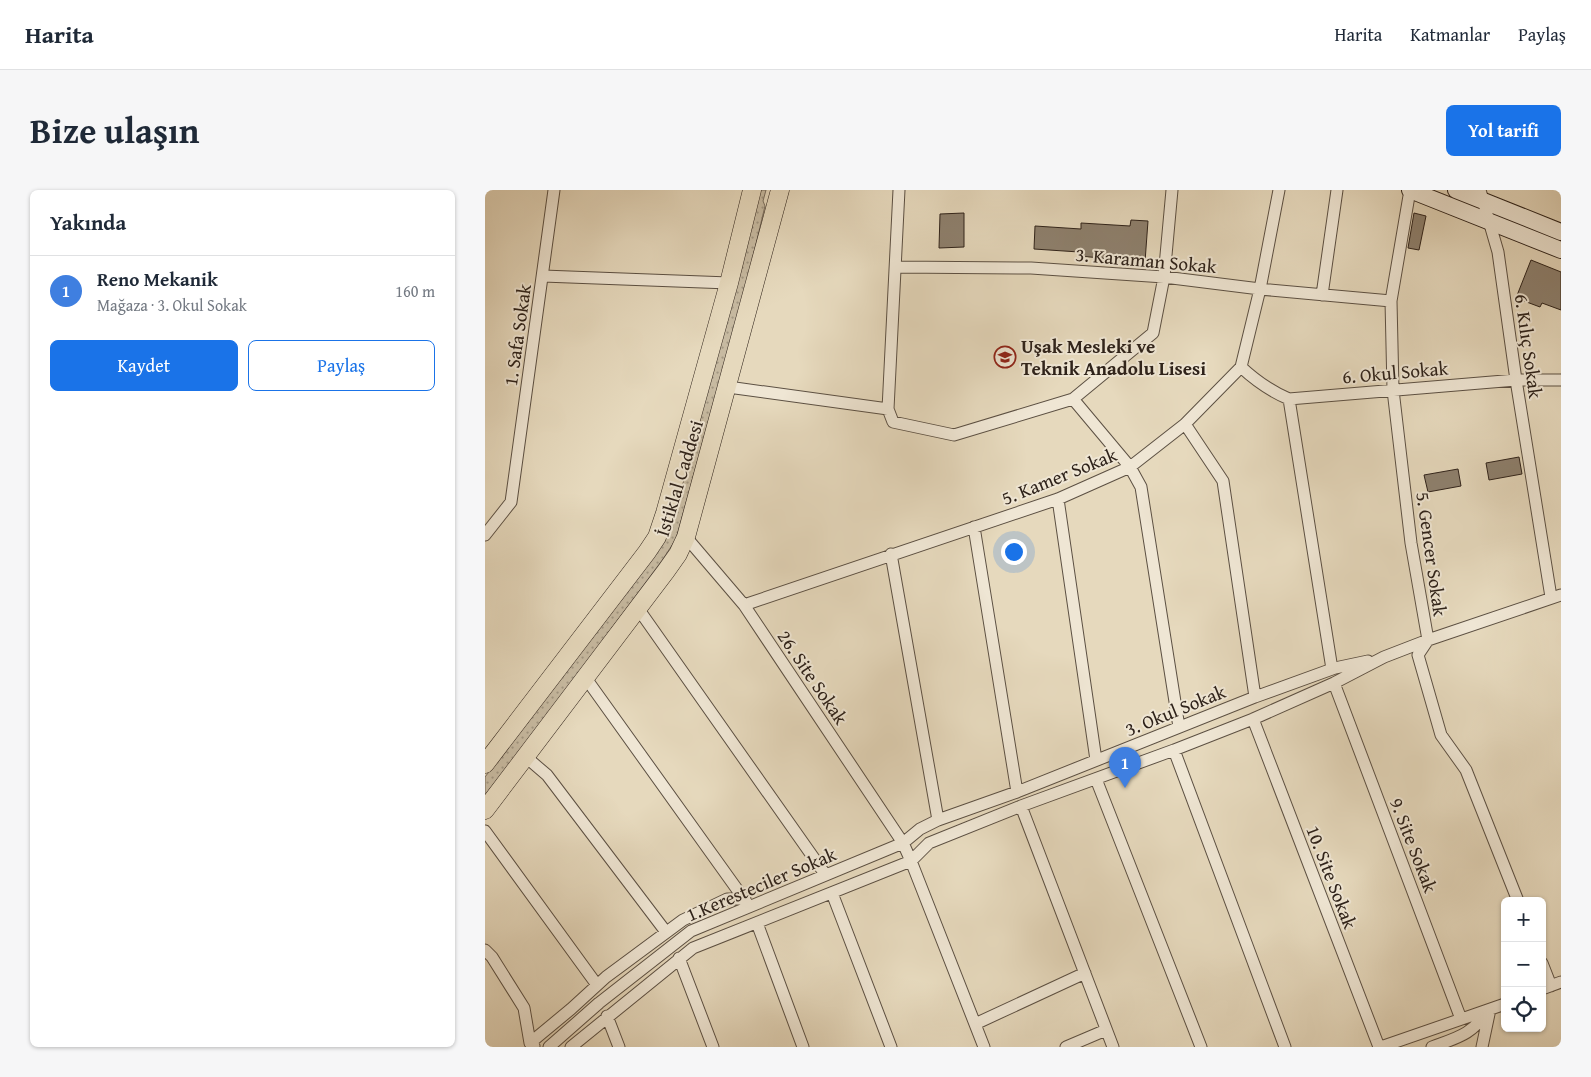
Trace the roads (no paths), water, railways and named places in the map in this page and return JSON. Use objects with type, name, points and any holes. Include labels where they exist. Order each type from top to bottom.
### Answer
[{"type":"main road","name":"İstiklal Caddesi","points":[[485,764],[657,537],[729,283],[752,190]]},
{"type":"main road","name":"İstiklal Caddesi","points":[[485,810],[678,554],[687,537],[780,190]]},
{"type":"street","name":"1. Safa Sokak","points":[[485,535],[511,502],[554,190]]},
{"type":"street","points":[[899,190],[888,409],[893,422],[954,435],[1073,399],[1153,333],[1164,278],[1172,190]]},
{"type":"street","points":[[1279,190],[1261,289],[1241,367],[1256,381],[1289,399],[1332,669]]},
{"type":"street","points":[[1322,295],[1337,190]]},
{"type":"street","points":[[1410,190],[1561,250]]},
{"type":"street","name":"5. Gencer Sokak","points":[[1410,190],[1391,301],[1393,390],[1411,543],[1427,640],[1417,655],[1441,735],[1466,770],[1516,897]]},
{"type":"street","points":[[1456,190],[1481,195],[1561,232]]},
{"type":"street","name":"6. Kılıç Sokak","points":[[1481,195],[1498,252],[1516,380],[1556,596]]},
{"type":"street","name":"3. Karaman Sokak","points":[[896,267],[1031,268],[1164,278],[1391,301]]},
{"type":"street","points":[[543,276],[729,283]]},
{"type":"street","name":"5. Kamer Sokak","points":[[744,604],[1058,499],[1130,467],[1185,424],[1241,367]]},
{"type":"street","name":"6. Okul Sokak","points":[[1289,399],[1516,380],[1561,380]]},
{"type":"street","points":[[728,387],[888,409]]},
{"type":"street","points":[[1073,399],[1130,467],[1141,487],[1179,727]]},
{"type":"street","points":[[1185,424],[1223,481],[1255,697]]},
{"type":"street","points":[[1058,499],[1096,760]]},
{"type":"street","points":[[974,527],[1017,792]]},
{"type":"street","name":"26. Site Sokak","points":[[687,537],[744,604],[903,843],[984,1047]]},
{"type":"street","points":[[891,554],[938,820]]},
{"type":"street","name":"3. Okul Sokak","points":[[911,861],[929,843],[1021,806],[1175,750],[1253,719],[1335,683],[1384,657],[1427,640],[1556,596]]},
{"type":"street","points":[[637,607],[825,874]]},
{"type":"street","name":"3. Okul Sokak","points":[[903,843],[920,829],[938,820],[1017,792],[1255,697],[1332,669],[1384,657]]},
{"type":"street","points":[[585,677],[747,903]]},
{"type":"street","name":"9. Site Sokak","points":[[1335,683],[1461,1019]]},
{"type":"street","name":"10. Site Sokak","points":[[1253,719],[1380,1047]]},
{"type":"street","points":[[1175,750],[1285,1047]]},
{"type":"street","points":[[526,756],[547,775],[666,932]]},
{"type":"street","points":[[1097,779],[1201,1047]]},
{"type":"street","points":[[1021,806],[1113,1047]]},
{"type":"street","points":[[485,831],[597,985]]},
{"type":"street","name":"1.Keresteciler Sokak","points":[[549,1047],[599,1003],[691,931],[747,903],[903,843]]},
{"type":"street","name":"1.Keresteciler Sokak","points":[[571,1047],[693,948],[911,861]]},
{"type":"street","points":[[832,893],[891,1047]]},
{"type":"street","points":[[485,950],[492,957],[524,1008],[533,1045],[606,977],[683,920],[727,899],[747,903]]},
{"type":"street","points":[[757,923],[803,1047]]},
{"type":"street","points":[[679,958],[713,1047]]},
{"type":"street","points":[[975,1024],[1085,973]]},
{"type":"street","points":[[1546,973],[1551,985]]},
{"type":"street","points":[[1380,1047],[1501,1006]]},
{"type":"street","points":[[1432,1047],[1464,1035],[1478,1025],[1489,1010]]},
{"type":"street","points":[[1482,1047],[1489,1010]]},
{"type":"street","points":[[607,1016],[619,1047]]},
{"type":"street","points":[[1066,1047],[1106,1030]]},
{"type":"place","name":"Uşak Mesleki ve Teknik Anadolu Lisesi","points":[[1005,357]]},
{"type":"place","name":"Reno Mekanik","points":[[1125,788]]}]
